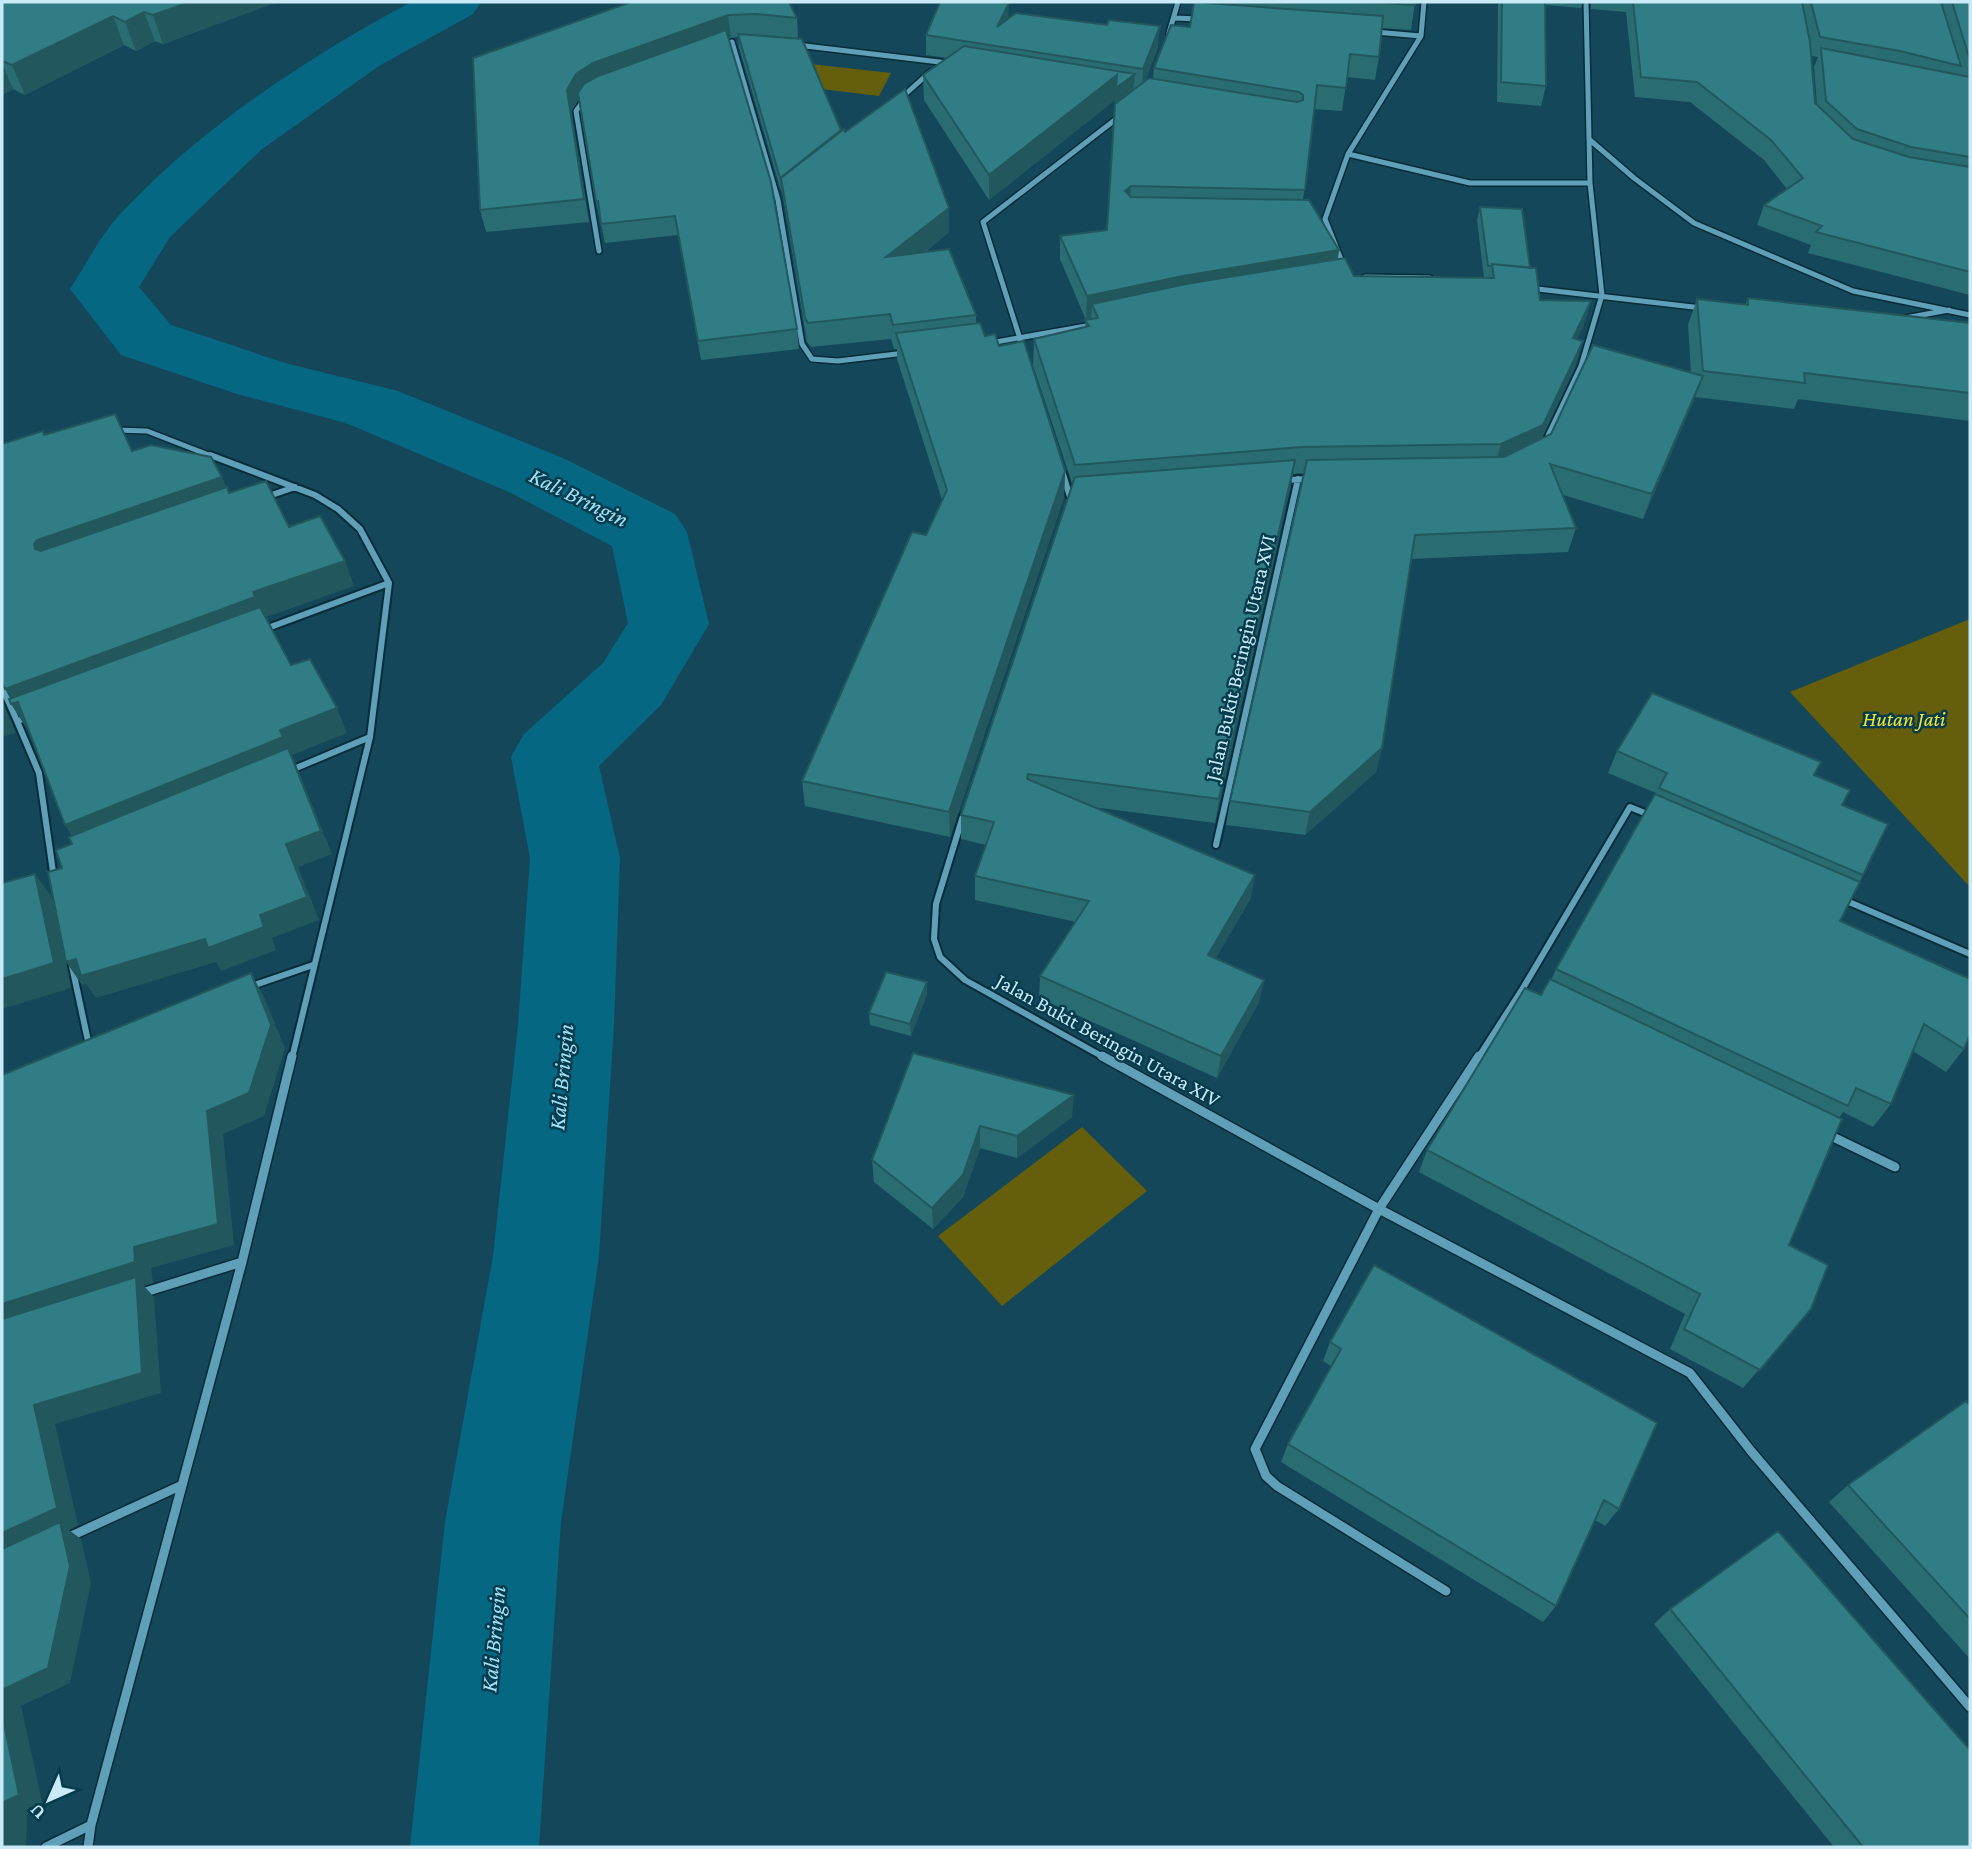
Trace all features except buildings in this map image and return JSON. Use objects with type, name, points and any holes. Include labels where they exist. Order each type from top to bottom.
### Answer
[{"type":"street","points":[[1165,44],[1178,2]]},
{"type":"street","points":[[1348,277],[1325,219],[1348,154],[1421,36],[1424,2]]},
{"type":"street","points":[[1538,457],[1581,366],[1602,295],[1590,183],[1586,2]]},
{"type":"street","points":[[1175,18],[1203,19]]},
{"type":"street","points":[[1366,32],[1421,36]]},
{"type":"street","points":[[720,46],[732,41],[745,41]]},
{"type":"street","points":[[732,41],[778,200],[803,344],[813,359],[838,361],[916,352]]},
{"type":"street","points":[[784,43],[954,64]]},
{"type":"street","points":[[894,104],[941,62]]},
{"type":"street","points":[[592,94],[584,99],[576,111],[599,251]]},
{"type":"street","points":[[1024,352],[983,222],[1122,114]]},
{"type":"street","points":[[1590,140],[1634,178],[1694,223],[1853,291],[1970,315]]},
{"type":"street","points":[[1348,154],[1470,183],[1590,183]]},
{"type":"street","points":[[778,200],[788,192]]},
{"type":"street","points":[[1312,218],[1325,219]]},
{"type":"street","points":[[1361,277],[1438,279]]},
{"type":"street","points":[[1516,287],[1711,309]]},
{"type":"street","points":[[1896,320],[1949,310]]},
{"type":"street","points":[[981,344],[1096,325]]},
{"type":"street","points":[[88,1847],[91,1825],[242,1262],[370,737],[389,583],[360,529],[338,509],[315,495],[147,431],[129,428],[104,433]]},
{"type":"street","points":[[1061,470],[1070,496],[1065,509]]},
{"type":"street","name":"Jalan Bukit Beringin Utara XVI","points":[[1216,845],[1298,479]]},
{"type":"street","points":[[1272,481],[1325,479]]},
{"type":"street","points":[[257,500],[295,487]]},
{"type":"street","points":[[1070,496],[1083,495]]},
{"type":"street","points":[[261,631],[389,583]]},
{"type":"street","points":[[2,687],[39,773],[55,882]]},
{"type":"street","points":[[17,721],[30,717]]},
{"type":"street","points":[[281,774],[370,737]]},
{"type":"street","name":"Jalan Bukit Beringin Utara XIV","points":[[967,805],[941,882],[933,929],[939,955],[965,980],[996,1000],[1379,1209],[1690,1373],[1751,1451],[1970,1707]]},
{"type":"street","points":[[1446,1591],[1277,1486],[1266,1476],[1255,1449],[1379,1209],[1523,988],[1630,807],[1656,818]]},
{"type":"street","points":[[52,868],[65,863]]},
{"type":"street","points":[[1832,894],[1970,954]]},
{"type":"street","points":[[72,961],[88,1041]]},
{"type":"street","points":[[234,992],[313,965]]},
{"type":"street","points":[[1523,988],[1536,994]]},
{"type":"street","points":[[76,1046],[102,1037]]},
{"type":"street","points":[[1821,1131],[1895,1167]]},
{"type":"street","points":[[128,1298],[242,1262]]},
{"type":"street","points":[[62,1540],[182,1485]]},
{"type":"street","points":[[46,1847],[91,1825]]},
{"type":"green space","points":[[810,64],[891,73],[879,96],[797,86]]},
{"type":"green space","name":"Hutan Jati","points":[[1970,619],[1970,887],[1790,692]]},
{"type":"green space","points":[[1082,1127],[1147,1191],[1002,1306],[938,1236]]},
{"type":"waterway","name":"Kali Bringin","points":[[453,2],[358,54],[239,137],[145,225],[104,289],[146,340],[262,379],[372,407],[538,476],[648,532],[669,624],[632,684],[554,757],[575,858],[566,1025],[546,1256],[503,1522],[475,1847]]}]
